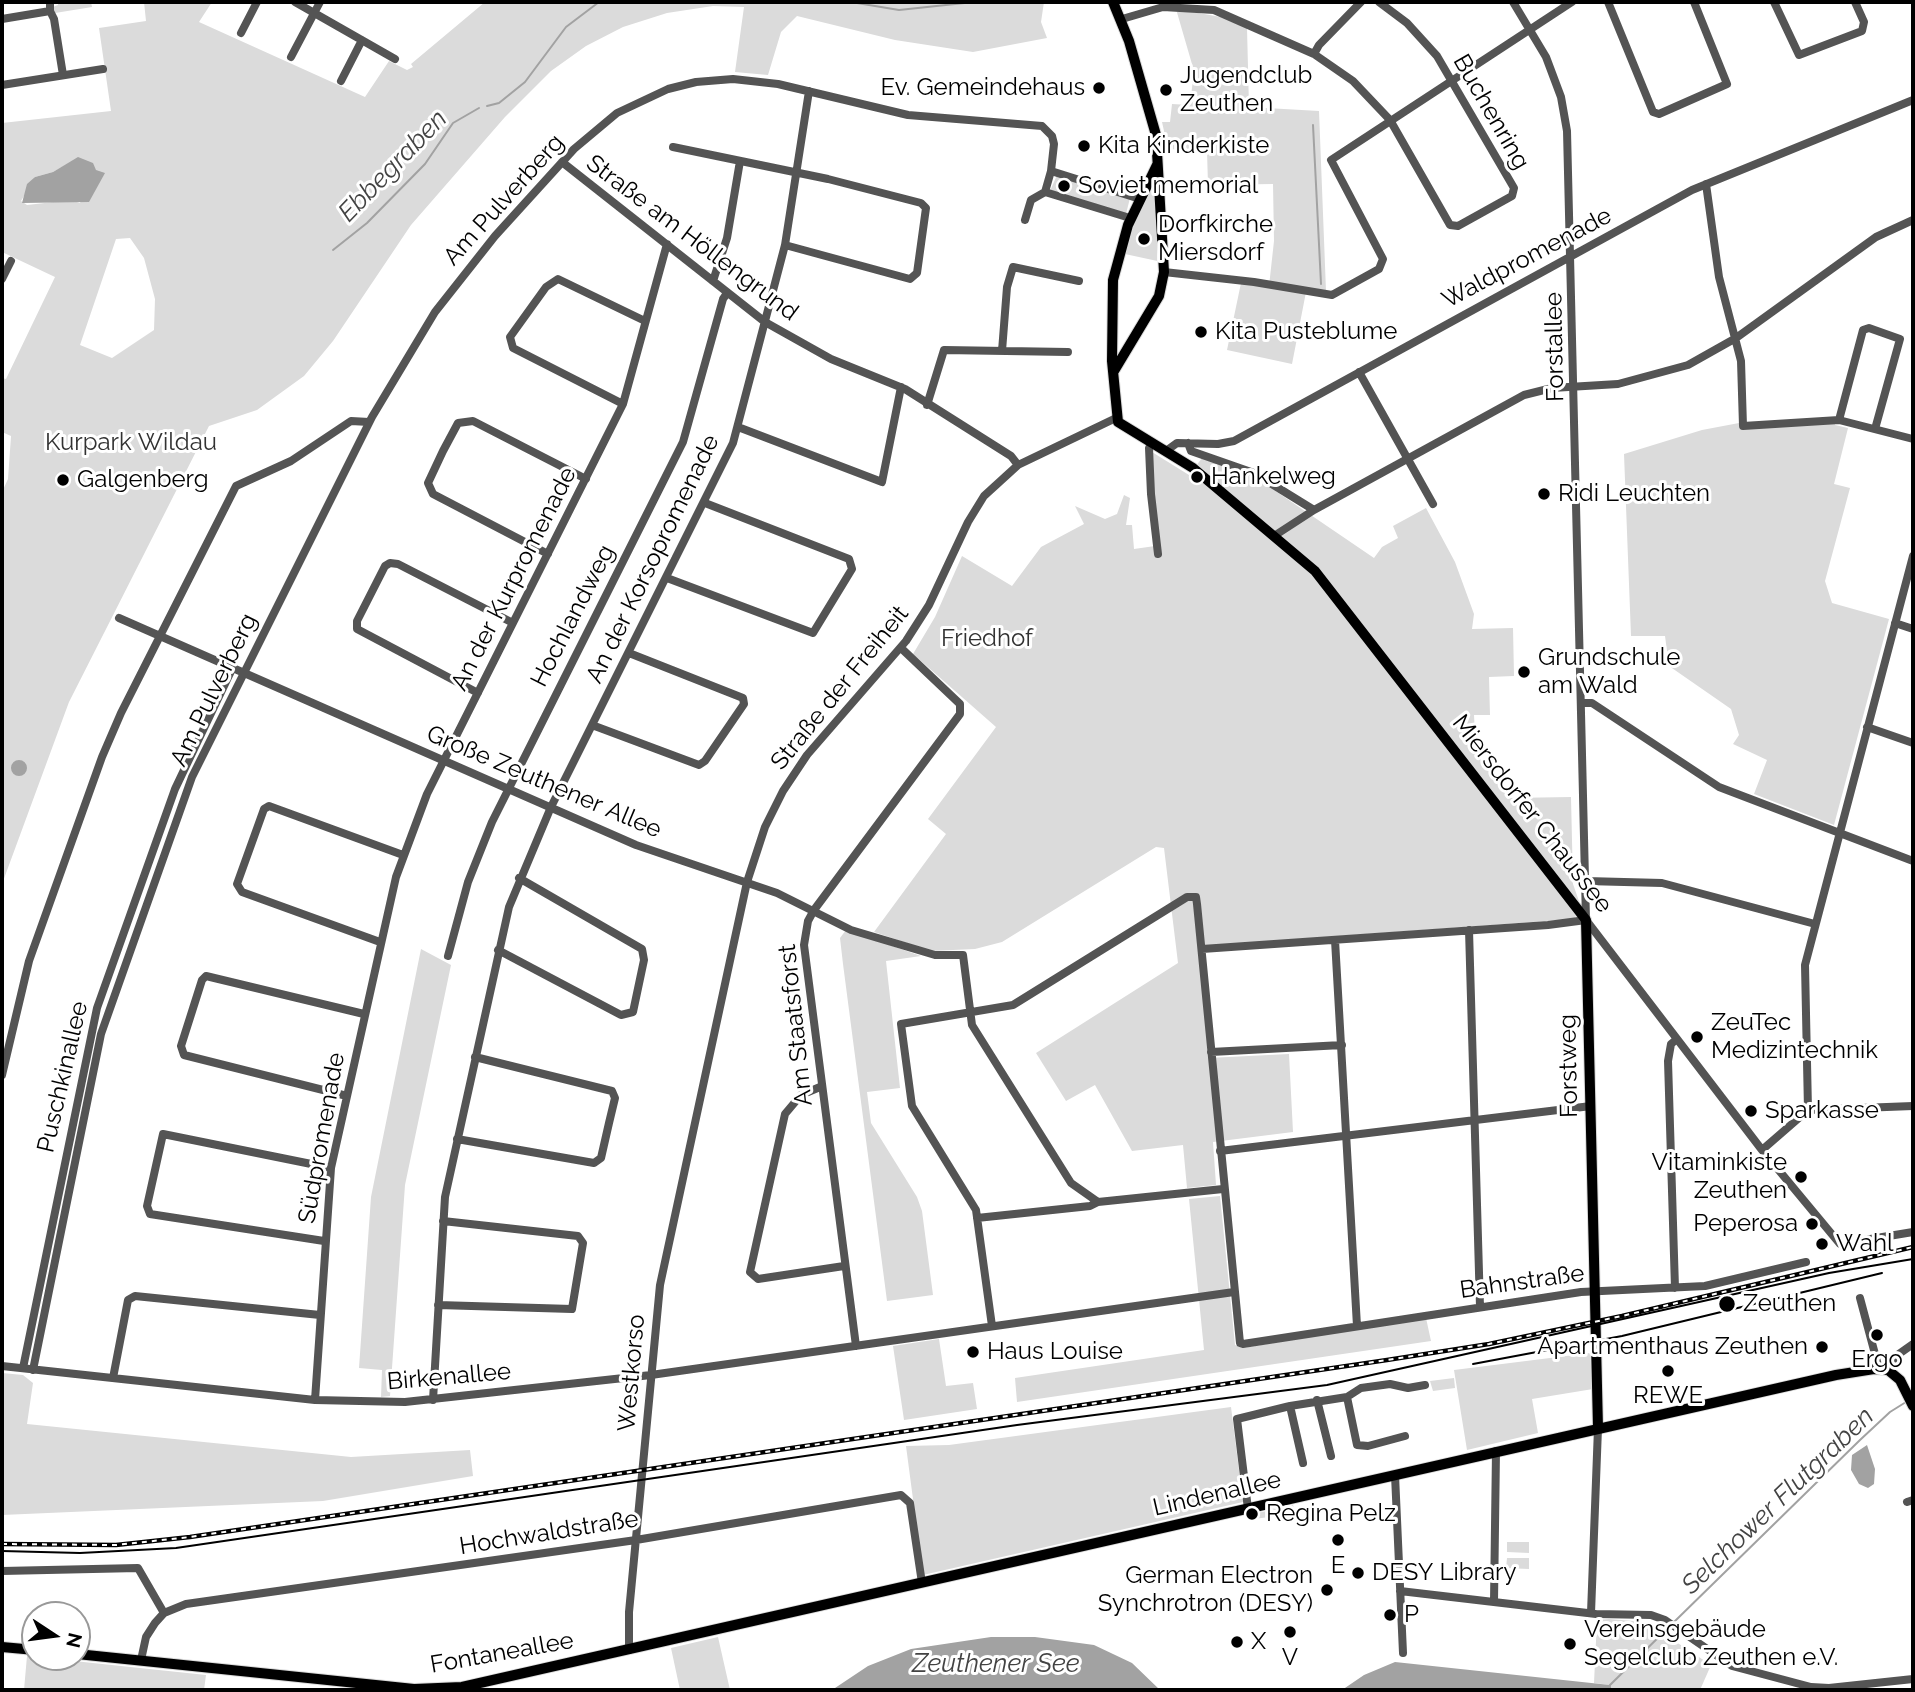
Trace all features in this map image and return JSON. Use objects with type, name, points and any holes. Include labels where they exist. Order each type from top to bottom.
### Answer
[{"type":"main road","points":[[1113,2],[1122,19],[1154,124],[1164,272],[1159,296],[1114,371]]},
{"type":"main road","points":[[1116,418],[1112,280],[1130,218],[1157,165]]},
{"type":"main road","name":"Miersdorfer Chaussee","points":[[1116,418],[1121,425],[1193,468],[1327,585],[1586,920]]},
{"type":"main road","name":"Forstweg","points":[[1586,920],[1598,1428]]},
{"type":"main road","points":[[1883,1370],[1900,1380],[1911,1402]]},
{"type":"main road","name":"Lindenallee","points":[[846,1601],[1598,1428],[1883,1370]]},
{"type":"main road","name":"Fontaneallee","points":[[91,1655],[435,1690],[480,1684],[846,1601]]},
{"type":"main road","points":[[2,1647],[21,1649]]},
{"type":"street","points":[[241,33],[257,2]]},
{"type":"street","points":[[295,2],[395,59]]},
{"type":"street","points":[[291,57],[320,2]]},
{"type":"street","points":[[1314,54],[1318,45],[1361,2]]},
{"type":"street","name":"Buchenring","points":[[1122,19],[1165,7],[1214,10],[1314,54],[1353,81],[1390,120],[1450,225],[1458,226],[1512,196],[1514,188],[1452,79],[1408,23],[1379,2]]},
{"type":"street","name":"Forstallee","points":[[1513,2],[1531,27],[1551,69],[1565,117],[1572,254],[1582,703]]},
{"type":"street","points":[[1164,272],[1332,295],[1383,265],[1383,259],[1331,160],[1572,2]]},
{"type":"street","points":[[1608,2],[1653,112],[1660,114],[1727,84],[1694,2]]},
{"type":"street","points":[[1774,2],[1799,55],[1861,31],[1864,22],[1855,2]]},
{"type":"street","points":[[2,19],[50,7],[63,75]]},
{"type":"street","points":[[341,81],[362,40]]},
{"type":"street","points":[[2,85],[103,69]]},
{"type":"street","name":"Am Pulverberg","points":[[180,805],[243,671],[369,422],[407,355],[465,272],[562,162],[617,113],[639,100],[673,88],[733,79],[770,82],[908,115],[1042,126],[1052,136],[1054,144],[1051,171],[1045,192],[1031,200],[1025,220]]},
{"type":"street","name":"An der Korsopromenade","points":[[433,1400],[443,1221],[457,1139],[498,950],[519,878],[551,807],[705,503],[738,426],[785,245],[808,92]]},
{"type":"street","name":"Waldpromenade","points":[[1166,451],[1173,443],[1234,441],[1572,254],[1706,184],[1913,100]]},
{"type":"street","points":[[673,147],[796,172],[921,203],[926,208],[928,217],[917,273],[910,279],[785,245]]},
{"type":"street","points":[[713,281],[727,238],[740,161]]},
{"type":"street","name":"Straße am Höllengrund","points":[[562,162],[765,323],[831,359],[901,387],[1011,456],[1018,465]]},
{"type":"street","points":[[1051,171],[1140,199]]},
{"type":"street","points":[[1706,184],[1719,277],[1736,338],[1743,378],[1744,426],[1839,420],[1913,439]]},
{"type":"street","points":[[1045,192],[1130,218]]},
{"type":"street","points":[[1274,536],[1284,527],[1520,396],[1542,389],[1618,384],[1663,374],[1688,364],[1736,338],[1876,237],[1913,220]]},
{"type":"street","name":"An der Kurpromenade","points":[[383,928],[403,855],[443,760],[623,404],[667,244]]},
{"type":"street","points":[[2,279],[11,261]]},
{"type":"street","points":[[1002,351],[1007,287],[1013,267],[1079,281]]},
{"type":"street","points":[[623,404],[513,348],[510,337],[545,287],[558,279],[645,321]]},
{"type":"street","name":"Hochlandweg","points":[[448,956],[468,882],[508,788],[684,441],[727,293]]},
{"type":"street","points":[[1839,420],[1863,330],[1866,328],[1900,339],[1875,429]]},
{"type":"street","points":[[927,405],[940,355],[944,350],[1068,352]]},
{"type":"street","points":[[1359,372],[1433,504]]},
{"type":"street","points":[[738,426],[882,482],[901,387]]},
{"type":"street","name":"Straße der Freiheit","points":[[699,1103],[747,882],[766,824],[793,775],[815,745],[901,648],[929,605],[975,508],[992,487],[1018,465],[1116,418]]},
{"type":"street","points":[[2,1075],[29,961],[115,726],[236,486],[290,461],[351,421],[369,422]]},
{"type":"street","points":[[548,554],[433,494],[428,484],[443,451],[458,423],[473,421],[586,480]]},
{"type":"street","points":[[1152,443],[1149,448],[1151,494],[1158,554]]},
{"type":"street","points":[[1188,443],[1191,451],[1254,473],[1314,510]]},
{"type":"street","points":[[667,578],[813,633],[852,569],[849,559],[705,503]]},
{"type":"street","points":[[1808,1110],[1805,965],[1913,556]]},
{"type":"street","points":[[478,693],[362,634],[357,629],[357,621],[385,566],[393,562],[513,623]]},
{"type":"street","name":"Große Zeuthener Allee","points":[[118,618],[636,845],[747,882],[869,936],[935,955],[963,955],[970,1012]]},
{"type":"street","points":[[1895,623],[1913,629]]},
{"type":"street","name":"Am Staatsforst","points":[[856,1346],[804,945],[808,921],[814,910],[960,714],[960,704],[901,648]]},
{"type":"street","points":[[592,725],[699,765],[744,704],[743,698],[629,653]]},
{"type":"street","name":"Am Pulverberg","points":[[170,802],[233,667]]},
{"type":"street","points":[[1582,703],[1592,703],[1713,784],[1913,861]]},
{"type":"street","name":"Forstweg","points":[[1582,703],[1586,920]]},
{"type":"street","points":[[1867,727],[1913,743]]},
{"type":"street","name":"Puschkinallee","points":[[23,1368],[89,1038],[104,984],[170,802]]},
{"type":"street","name":"Puschkinallee","points":[[33,1370],[101,1034],[180,805]]},
{"type":"street","points":[[380,942],[242,892],[237,884],[264,809],[269,806],[403,855]]},
{"type":"street","points":[[498,950],[621,1015],[633,1012],[644,960],[642,949],[519,878]]},
{"type":"street","points":[[1586,881],[1662,883],[1815,924]]},
{"type":"street","points":[[992,1326],[977,1218],[971,1200],[912,1105],[901,1024],[1013,1005],[1179,902],[1196,897],[1234,1293]]},
{"type":"street","points":[[1202,950],[1586,920]]},
{"type":"street","name":"Miersdorfer Chaussee","points":[[1586,920],[1762,1150],[1834,1238],[1844,1245],[1913,1232]]},
{"type":"street","name":"Südpromenade","points":[[315,1400],[331,1168],[383,928]]},
{"type":"street","points":[[1469,930],[1480,1307]]},
{"type":"street","points":[[1335,940],[1357,1326]]},
{"type":"street","points":[[347,1096],[184,1055],[181,1046],[202,980],[206,976],[364,1014]]},
{"type":"street","points":[[970,1012],[972,1024],[1070,1182],[1098,1202]]},
{"type":"street","points":[[1675,1288],[1668,1060],[1671,1044],[1677,1039]]},
{"type":"street","points":[[1211,1052],[1342,1045]]},
{"type":"street","points":[[457,1139],[598,1163],[615,1098],[608,1089],[475,1057]]},
{"type":"street","points":[[821,1087],[801,1096],[785,1114],[750,1272],[758,1279],[844,1266]]},
{"type":"street","name":"Westkorso","points":[[629,1650],[627,1639],[662,1275],[699,1103]]},
{"type":"street","points":[[1220,1151],[1591,1106]]},
{"type":"street","points":[[1762,1150],[1808,1110],[1913,1106]]},
{"type":"street","points":[[324,1241],[150,1214],[147,1206],[163,1133],[331,1168]]},
{"type":"street","points":[[977,1218],[1223,1189]]},
{"type":"street","points":[[438,1305],[572,1309],[583,1242],[578,1236],[443,1221]]},
{"type":"street","name":"Bahnstraße","points":[[1234,1293],[1240,1343],[1243,1345],[1480,1307],[1595,1292],[1712,1285],[1806,1262]]},
{"type":"street","name":"Birkenallee","points":[[2,1366],[315,1400],[372,1403],[433,1400],[651,1375],[1234,1293]]},
{"type":"street","points":[[113,1378],[128,1300],[135,1296],[320,1315]]},
{"type":"street","points":[[1860,1298],[1883,1370],[1913,1344]]},
{"type":"street","points":[[1248,1508],[1237,1419],[1317,1400],[1347,1396],[1354,1390],[1390,1384],[1408,1388],[1425,1385]]},
{"type":"street","points":[[1347,1396],[1357,1445],[1368,1446],[1405,1436]]},
{"type":"street","points":[[1317,1400],[1331,1456]]},
{"type":"street","points":[[1290,1406],[1303,1463]]},
{"type":"street","points":[[1591,1613],[1598,1428]]},
{"type":"street","points":[[1494,1602],[1496,1451]]},
{"type":"street","points":[[1395,1475],[1402,1653]]},
{"type":"street","name":"Hochwaldstraße","points":[[164,1613],[193,1602],[636,1540],[901,1495],[910,1503],[922,1583]]},
{"type":"street","points":[[2,1571],[138,1568],[164,1613],[146,1637],[141,1660]]},
{"type":"street","points":[[1400,1591],[1591,1613],[1651,1615],[1665,1620],[1728,1664],[1786,1682],[1827,1689],[1913,1679]]},
{"type":"green space","points":[[58,2],[91,2],[92,7],[55,13],[53,7],[58,5]]},
{"type":"green space","name":"Kurpark Wildau","points":[[144,2],[212,2],[199,22],[365,97],[389,61],[407,70],[413,67],[411,64],[485,2],[1044,2],[1041,22],[1047,38],[973,52],[895,40],[797,16],[781,32],[768,75],[735,72],[744,7],[713,6],[667,13],[623,27],[586,46],[551,71],[505,117],[411,225],[333,341],[304,376],[257,410],[209,426],[69,702],[2,884],[2,492],[8,479],[11,436],[2,432],[2,378],[6,379],[55,277],[2,252],[2,123],[111,111],[99,28],[146,21]],"holes":[[[78,158],[96,170],[80,203],[71,200],[27,205],[21,201],[35,177],[53,172]],[[130,238],[144,258],[155,299],[154,330],[112,358],[80,345],[116,239]]]},
{"type":"green space","points":[[1176,9],[1232,19],[1247,28],[1249,107],[1319,111],[1326,291],[1306,292],[1292,364],[1227,350],[1241,283],[1269,286],[1274,241],[1273,184],[1208,185],[1207,151],[1168,149],[1162,122],[1170,122],[1172,104],[1190,105],[1194,71]]},
{"type":"green space","points":[[1057,175],[1130,198],[1126,214],[1050,191]]},
{"type":"green space","points":[[1155,185],[1162,262],[1125,254],[1131,224],[1150,186]]},
{"type":"green space","points":[[1837,417],[1835,425],[1848,428],[1834,484],[1850,488],[1825,581],[1832,603],[1889,619],[1834,825],[1754,794],[1767,760],[1733,744],[1739,735],[1731,709],[1669,666],[1665,636],[1631,636],[1624,454],[1702,430],[1739,423]]},
{"type":"green space","name":"Friedhof","points":[[1152,452],[1189,475],[1202,458],[1252,475],[1374,558],[1382,547],[1398,538],[1393,526],[1426,508],[1455,562],[1474,614],[1472,629],[1513,628],[1514,676],[1489,677],[1490,715],[1474,715],[1476,753],[1510,798],[1571,797],[1573,884],[1581,907],[1574,919],[1201,946],[1208,1058],[1289,1054],[1293,1132],[1213,1142],[1216,1185],[1187,1188],[1183,1145],[1132,1151],[1095,1085],[1066,1101],[1036,1053],[1178,963],[1164,848],[1156,847],[1002,942],[975,949],[931,951],[874,932],[946,834],[928,819],[996,727],[913,654],[935,617],[962,556],[1012,586],[1041,547],[1084,524],[1075,506],[1105,519],[1117,514],[1124,495],[1130,498],[1126,525],[1132,525],[1134,549],[1155,546]]},
{"type":"green space","points":[[846,930],[921,956],[886,961],[900,1088],[867,1092],[871,1123],[917,1197],[922,1211],[933,1295],[887,1301],[840,938]]},
{"type":"green space","points":[[421,949],[451,965],[405,1185],[390,1396],[381,1397],[382,1370],[359,1368],[371,1197]]},
{"type":"green space","points":[[1220,1196],[1235,1345],[1243,1348],[1426,1318],[1431,1341],[1017,1402],[1015,1378],[1204,1350],[1189,1199]]},
{"type":"green space","points":[[939,1339],[946,1386],[973,1383],[977,1409],[904,1420],[893,1346]]},
{"type":"green space","points":[[1590,1353],[1593,1389],[1532,1399],[1538,1433],[1467,1450],[1454,1370]]},
{"type":"green space","points":[[2,1373],[23,1375],[33,1383],[27,1424],[351,1457],[470,1450],[473,1476],[323,1501],[2,1515]]},
{"type":"green space","points":[[1454,1378],[1455,1388],[1433,1391],[1430,1381]]},
{"type":"green space","points":[[1231,1407],[1243,1502],[923,1575],[906,1446],[949,1445]]},
{"type":"green space","points":[[1293,1505],[1296,1514],[1253,1519],[1253,1514]]},
{"type":"green space","points":[[1507,1542],[1529,1542],[1529,1553],[1507,1552]]},
{"type":"green space","points":[[1507,1558],[1529,1558],[1529,1569],[1506,1568]]},
{"type":"green space","points":[[1597,1620],[1646,1622],[1711,1665],[1700,1690],[1612,1690],[1610,1685],[1594,1683]]},
{"type":"green space","points":[[718,1637],[730,1690],[680,1690],[671,1648]]},
{"type":"green space","points":[[91,1663],[206,1675],[204,1690],[24,1690],[26,1671],[91,1671]]},
{"type":"water","points":[[78,157],[93,163],[96,170],[105,173],[89,202],[22,203],[27,184],[35,177],[53,172]]},
{"type":"water","points":[[19,760],[25,762],[25,774],[19,776],[13,774],[11,768],[13,762]]},
{"type":"water","points":[[1867,1445],[1875,1469],[1874,1484],[1868,1488],[1859,1484],[1851,1470],[1852,1455]]},
{"type":"water","name":"Zeuthener See","points":[[991,1637],[1035,1637],[1094,1645],[1132,1663],[1160,1690],[832,1690],[868,1666],[911,1649]]},
{"type":"water","points":[[1395,1662],[1610,1685],[1612,1690],[1342,1690],[1364,1675]]},
{"type":"waterway","name":"Ebbegraben","points":[[487,106],[499,103],[525,82],[566,27],[599,2]]},
{"type":"waterway","name":"Ebbegraben","points":[[851,2],[899,10],[974,2]]},
{"type":"waterway","name":"Ebbegraben","points":[[333,250],[367,223],[425,164],[453,123],[479,108]]},
{"type":"waterway","points":[[1313,125],[1321,284]]},
{"type":"waterway","name":"Selchower Flutgraben","points":[[1674,1622],[1860,1440],[1890,1412],[1906,1402]]},
{"type":"waterway","name":"Selchower Flutgraben","points":[[1609,1690],[1610,1685],[1670,1626]]},
{"type":"tram line","points":[[2,1551],[80,1553],[176,1548],[1017,1425],[1327,1385],[1829,1273],[1913,1259]]},
{"type":"tram line","points":[[1473,1364],[1622,1336],[1882,1273]]},
{"type":"railway","points":[[2,1544],[116,1545],[190,1537],[1387,1360],[1489,1344],[1622,1316],[1913,1247]]},
{"type":"place","name":"Ev. Gemeindehaus","points":[[1099,88]]},
{"type":"place","name":"Jugendclub Zeuthen","points":[[1166,90]]},
{"type":"place","name":"Kita Kinderkiste","points":[[1084,146]]},
{"type":"place","name":"Soviet memorial","points":[[1064,186]]},
{"type":"place","name":"Dorfkirche Miersdorf","points":[[1144,239]]},
{"type":"place","name":"Kita Pusteblume","points":[[1201,332]]},
{"type":"place","name":"Hankelweg","points":[[1197,477]]},
{"type":"place","name":"Galgenberg","points":[[63,480]]},
{"type":"place","name":"Ridi Leuchten","points":[[1544,494]]},
{"type":"place","name":"Grundschule am Wald","points":[[1524,672]]},
{"type":"place","name":"ZeuTec Medizintechnik","points":[[1697,1037]]},
{"type":"place","name":"Sparkasse","points":[[1751,1111]]},
{"type":"place","name":"Vitaminkiste Zeuthen","points":[[1801,1177]]},
{"type":"place","name":"Peperosa","points":[[1812,1224]]},
{"type":"place","name":"Wahl","points":[[1822,1244]]},
{"type":"place","name":"Zeuthen","points":[[1727,1304]]},
{"type":"place","name":"Ergo","points":[[1877,1335]]},
{"type":"place","name":"Apartmenthaus Zeuthen","points":[[1822,1347]]},
{"type":"place","name":"Haus Louise","points":[[973,1352]]},
{"type":"place","name":"REWE","points":[[1668,1371]]},
{"type":"place","name":"Regina Pelz","points":[[1252,1514]]},
{"type":"place","name":"E","points":[[1338,1540]]},
{"type":"place","name":"DESY Library","points":[[1358,1573]]},
{"type":"place","name":"German Electron Synchrotron (DESY)","points":[[1327,1590]]},
{"type":"place","name":"P","points":[[1390,1615]]},
{"type":"place","name":"V","points":[[1290,1632]]},
{"type":"place","name":"X","points":[[1237,1642]]},
{"type":"place","name":"Vereinsgebäude Segelclub Zeuthen e.V.","points":[[1570,1644]]}]
